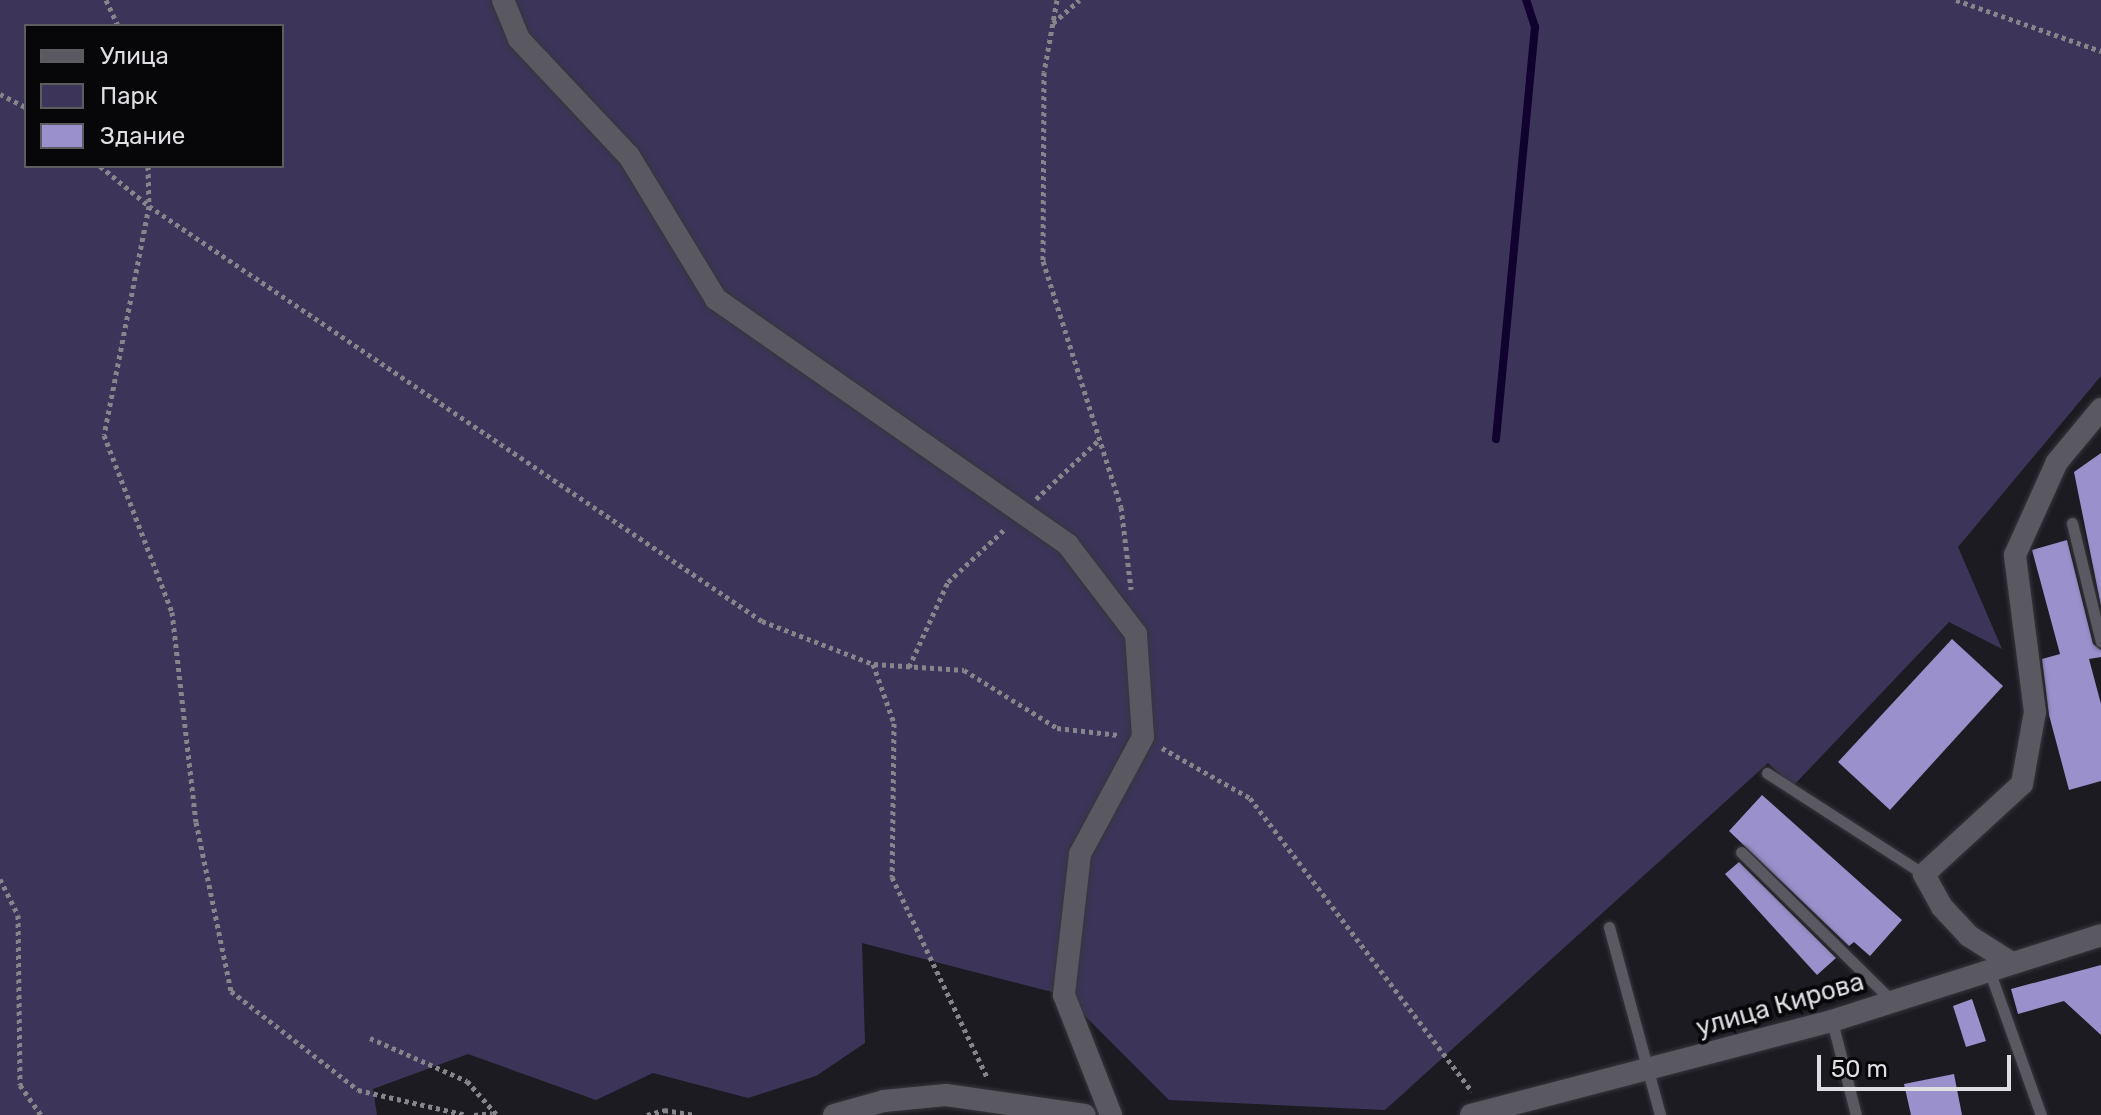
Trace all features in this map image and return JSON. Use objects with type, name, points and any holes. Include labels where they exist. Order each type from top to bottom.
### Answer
[{"type":"street","points":[[503,0],[519,39],[629,156],[716,299],[1068,545],[1136,634],[1143,737],[1080,854],[1064,995],[1111,1115]]},
{"type":"street","points":[[2000,966],[1942,907],[1924,874],[2022,784],[2035,712],[2015,555],[2057,462],[2101,409]]},
{"type":"street","name":"улица Кирова","points":[[1479,1114],[1832,1021],[2101,935]]},
{"type":"street","points":[[834,1115],[915,1098],[1085,1115]]},
{"type":"lane","points":[[2072,523],[2101,642]]},
{"type":"lane","points":[[1767,773],[1924,874]]},
{"type":"lane","points":[[1741,852],[1892,1001]]},
{"type":"lane","points":[[1609,927],[1660,1115]]},
{"type":"lane","points":[[2000,966],[2041,1115]]},
{"type":"lane","points":[[1832,1021],[1856,1115]]},
{"type":"path","points":[[106,0],[117,24]]},
{"type":"path","points":[[1057,0],[1044,72],[1043,261],[1121,507],[1136,634]]},
{"type":"path","points":[[1053,23],[1079,0]]},
{"type":"path","points":[[1956,0],[2101,51]]},
{"type":"path","points":[[0,94],[24,106]]},
{"type":"path","points":[[102,168],[149,206],[762,621],[873,664],[964,670],[1057,728],[1143,737],[1250,798],[1479,1114]]},
{"type":"path","points":[[148,168],[149,206],[104,435],[172,612],[196,822],[231,991],[358,1090],[466,1115]]},
{"type":"path","points":[[909,667],[948,582],[1100,439]]},
{"type":"path","points":[[873,664],[894,723],[892,877],[996,1107]]},
{"type":"path","points":[[0,879],[18,915],[20,1085],[41,1115]]},
{"type":"path","points":[[370,1038],[467,1081],[495,1114]]},
{"type":"path","points":[[647,1115],[664,1110],[695,1115]]},
{"type":"path","points":[[474,1115],[495,1114]]},
{"type":"green space","points":[[0,0],[2101,0],[2101,376],[1958,547],[2002,649],[1949,622],[1793,786],[1768,763],[1385,1110],[1169,1100],[1064,995],[862,943],[865,1043],[816,1076],[748,1098],[653,1073],[596,1100],[468,1054],[373,1089],[377,1115],[0,1115]]},
{"type":"building","points":[[2101,453],[2101,606],[2074,472]]},
{"type":"building","points":[[2067,540],[2093,644],[2101,650],[2101,657],[2089,659],[2101,704],[2101,781],[2069,790],[2049,715],[2042,659],[2060,654],[2032,550]]},
{"type":"building","points":[[1952,639],[2003,686],[1890,810],[1838,762]]},
{"type":"building","points":[[1762,795],[1902,920],[1870,956],[1854,942],[1849,946],[1729,831]]},
{"type":"building","points":[[1739,862],[1836,958],[1817,975],[1725,874]]},
{"type":"building","points":[[2101,965],[2101,1035],[2064,1001],[2018,1014],[2011,989]]},
{"type":"building","points":[[1972,999],[1986,1041],[1966,1047],[1953,1006]]},
{"type":"building","points":[[1954,1074],[1962,1115],[1911,1115],[1904,1084]]},
{"type":"waterway","points":[[1496,439],[1535,27],[1526,0]]}]
